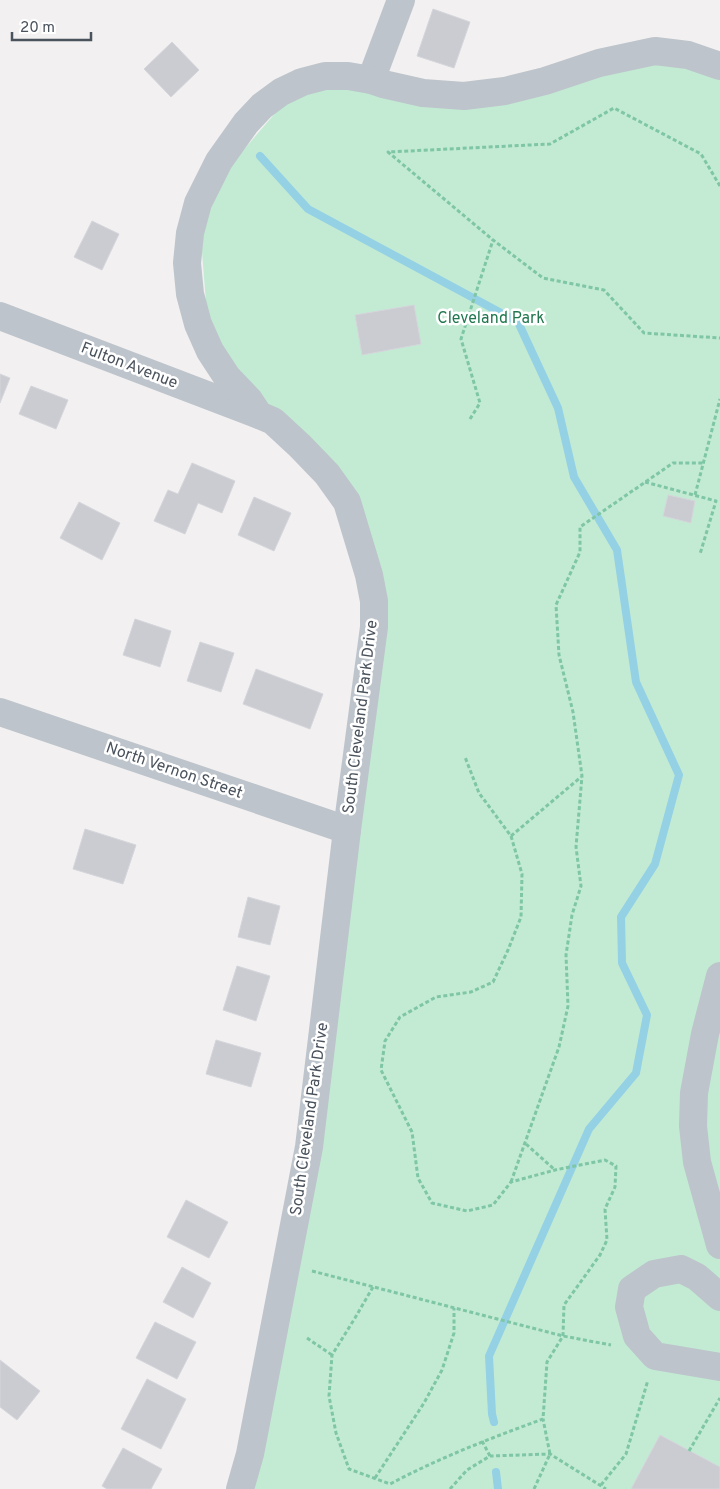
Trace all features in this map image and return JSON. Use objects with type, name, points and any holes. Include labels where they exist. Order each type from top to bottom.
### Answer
[{"type":"street","points":[[371,80],[401,0]]},
{"type":"street","name":"South Cleveland Park Drive","points":[[240,1489],[250,1454],[309,1147],[347,830],[374,627],[374,601],[369,575],[347,502],[327,474],[300,446],[273,420],[259,416],[249,400],[227,377],[210,351],[198,324],[190,294],[188,263],[190,233],[198,203],[218,162],[246,123],[262,106],[281,92],[302,82],[324,76],[348,76],[423,93],[464,96],[505,92],[599,63],[655,51],[688,55],[720,66]]},
{"type":"street","name":"Fulton Avenue","points":[[0,316],[259,416]]},
{"type":"street","name":"North Vernon Street","points":[[0,712],[347,830]]},
{"type":"street","points":[[720,976],[705,1034],[694,1092],[693,1126],[697,1162],[720,1245]]},
{"type":"street","points":[[720,1297],[698,1277],[681,1269],[654,1274],[632,1289],[629,1307],[646,1346],[720,1367]]},
{"type":"path","points":[[720,186],[701,154],[614,108],[550,144],[388,152],[493,240],[543,278],[604,290],[644,332],[720,338]]},
{"type":"path","points":[[470,419],[480,403],[461,339],[493,240]]},
{"type":"path","points":[[696,495],[720,399]]},
{"type":"path","points":[[465,757],[479,793],[511,836],[522,874],[521,917],[493,982],[472,992],[436,997],[400,1017],[385,1041],[382,1070],[412,1132],[418,1178],[432,1203],[467,1211],[493,1205],[511,1182],[559,1047],[568,1006],[566,955],[572,915],[580,886],[576,847],[582,776],[572,712],[559,655],[556,605],[580,552],[580,527],[673,462],[703,463]]},
{"type":"path","points":[[645,482],[716,501],[700,554]]},
{"type":"path","points":[[511,836],[582,776]]},
{"type":"path","points":[[525,1144],[555,1170]]},
{"type":"path","points":[[511,1182],[555,1170],[605,1160],[616,1166],[616,1187],[605,1209],[607,1240],[600,1255],[564,1305],[563,1336],[548,1362],[543,1419],[550,1454],[534,1489]]},
{"type":"path","points":[[286,1264],[563,1336],[615,1346],[646,1346],[626,1454],[601,1485]]},
{"type":"path","points":[[373,1287],[332,1354],[329,1396],[336,1433],[349,1469],[390,1484],[422,1467],[482,1441],[543,1419]]},
{"type":"path","points":[[375,1478],[424,1403],[442,1370],[454,1333],[454,1308]]},
{"type":"path","points":[[307,1338],[332,1354]]},
{"type":"path","points":[[689,1450],[720,1398]]},
{"type":"path","points":[[482,1441],[490,1456]]},
{"type":"path","points":[[450,1489],[467,1470],[490,1456],[550,1454],[606,1489]]},
{"type":"green space","name":"Cleveland Park","points":[[688,55],[720,72],[720,1489],[229,1489],[262,1396],[374,627],[347,502],[210,351],[198,203],[302,82],[505,91]]},
{"type":"building","points":[[433,9],[470,22],[454,68],[417,56]]},
{"type":"building","points":[[172,42],[199,70],[171,97],[144,69]]},
{"type":"building","points":[[92,221],[119,234],[102,270],[74,257]]},
{"type":"building","points":[[414,305],[421,344],[362,355],[355,315]]},
{"type":"building","points":[[0,374],[10,378],[0,403]]},
{"type":"building","points":[[31,386],[68,400],[56,429],[19,414]]},
{"type":"building","points":[[192,463],[235,481],[222,513],[198,503],[185,534],[154,521],[168,490],[178,494]]},
{"type":"building","points":[[668,495],[695,501],[691,523],[663,516]]},
{"type":"building","points":[[254,497],[291,513],[274,551],[238,535]]},
{"type":"building","points":[[79,502],[120,523],[102,560],[60,538]]},
{"type":"building","points":[[135,619],[171,631],[160,667],[123,655]]},
{"type":"building","points":[[200,642],[234,653],[221,692],[187,681]]},
{"type":"building","points":[[256,669],[323,694],[310,729],[243,704]]},
{"type":"building","points":[[85,829],[136,845],[123,884],[73,869]]},
{"type":"building","points":[[248,897],[280,906],[270,945],[238,937]]},
{"type":"building","points":[[237,966],[270,976],[256,1021],[223,1010]]},
{"type":"building","points":[[216,1040],[261,1053],[251,1087],[206,1074]]},
{"type":"building","points":[[186,1200],[228,1222],[209,1258],[167,1237]]},
{"type":"building","points":[[182,1267],[211,1283],[193,1318],[163,1302]]},
{"type":"building","points":[[155,1322],[196,1342],[177,1379],[136,1358]]},
{"type":"building","points":[[0,1360],[40,1391],[17,1420],[0,1407]]},
{"type":"building","points":[[147,1379],[186,1399],[161,1449],[121,1429]]},
{"type":"building","points":[[660,1435],[720,1467],[720,1489],[631,1489]]},
{"type":"building","points":[[123,1448],[162,1469],[151,1489],[107,1489],[102,1486]]},
{"type":"waterway","points":[[260,156],[308,209],[518,322],[558,408],[574,477],[617,550],[636,682],[679,775],[655,864],[621,917],[622,963],[647,1015],[636,1073],[589,1129],[489,1356],[494,1422]]},
{"type":"waterway","points":[[496,1472],[498,1489]]}]
